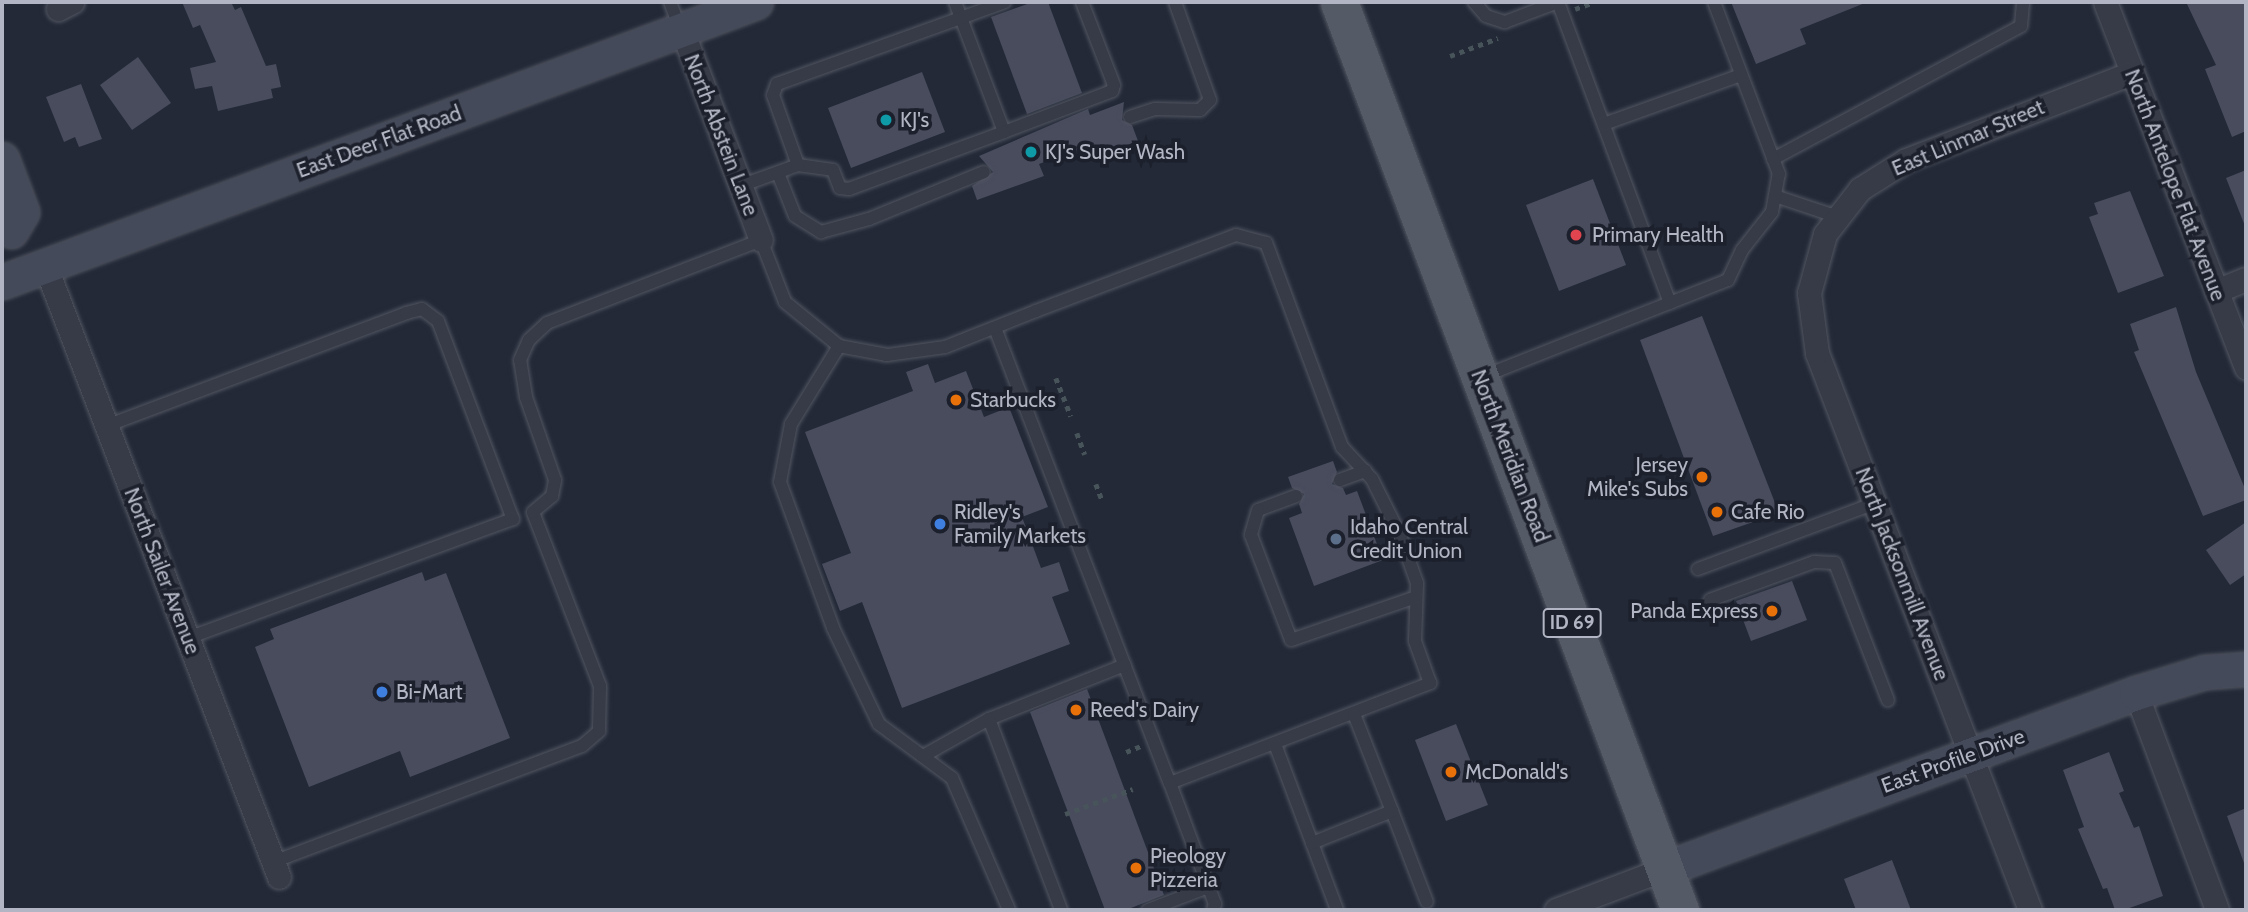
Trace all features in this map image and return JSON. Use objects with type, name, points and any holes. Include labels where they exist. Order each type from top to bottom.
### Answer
[{"type":"main road","name":"East Deer Flat Road","points":[[24,273],[676,16],[756,2]]},
{"type":"main road","name":"North Meridian Road","points":[[1339,2],[1680,910]]},
{"type":"main road","points":[[2,159],[22,212],[6,229],[24,273]]},
{"type":"main road","name":"East Profile Drive","points":[[1664,869],[2136,693],[2205,672],[2246,669]]},
{"type":"street","name":"North Antelope Flat Avenue","points":[[2105,2],[2246,368]]},
{"type":"street","name":"North Abstein Lane","points":[[676,16],[761,240]]},
{"type":"street","name":"East Linmar Street","points":[[1832,225],[1860,189],[1906,160],[2132,73]]},
{"type":"street","name":"North Jacksonmill Avenue","points":[[1832,225],[1809,293],[1817,353],[2030,910]]},
{"type":"street","name":"North Sailer Avenue","points":[[24,273],[106,426],[276,870]]},
{"type":"street","points":[[2216,291],[2246,279]]},
{"type":"street","points":[[2136,693],[2217,910]]},
{"type":"street","points":[[1556,910],[1664,869]]},
{"type":"lane","points":[[955,2],[1004,132]]},
{"type":"lane","points":[[798,164],[773,87],[1004,2]]},
{"type":"lane","points":[[740,186],[798,164],[833,170],[841,188],[849,189],[1112,91],[1114,85],[1082,2]]},
{"type":"lane","points":[[1130,117],[1155,109],[1200,110],[1210,100],[1175,2]]},
{"type":"lane","points":[[1474,2],[1486,16],[1505,22],[1558,2],[1670,303]]},
{"type":"lane","points":[[1480,378],[1728,280],[1742,250],[1772,212],[1779,174],[1714,2]]},
{"type":"lane","points":[[1773,159],[2021,26],[2023,2]]},
{"type":"lane","points":[[1604,124],[1741,75]]},
{"type":"lane","points":[[778,173],[795,216],[821,232],[869,219],[984,172]]},
{"type":"lane","points":[[1775,196],[1832,225]]},
{"type":"lane","points":[[187,638],[533,512],[552,496],[555,480],[521,372],[520,360],[529,340],[557,318],[761,240],[785,302],[839,346],[887,355],[945,347],[1236,235],[1266,243],[1342,447],[1365,471],[1401,536],[1417,583],[1415,641],[1430,683],[1170,783]]},
{"type":"lane","points":[[106,426],[422,309],[438,321],[513,519]]},
{"type":"lane","points":[[995,328],[1170,783],[1215,904],[1213,910]]},
{"type":"lane","points":[[839,346],[791,424],[779,482],[833,628],[878,724],[952,778],[1009,910]]},
{"type":"lane","points":[[1340,480],[1365,471]]},
{"type":"lane","points":[[1296,496],[1258,510],[1251,528],[1291,640],[1416,597]]},
{"type":"lane","points":[[1698,569],[1875,503]]},
{"type":"lane","points":[[276,870],[582,746],[599,730],[600,686],[533,512]]},
{"type":"lane","points":[[1710,600],[1814,562],[1835,563],[1888,700]]},
{"type":"lane","points":[[923,757],[989,719],[1125,665]]},
{"type":"lane","points":[[1354,714],[1427,902]]},
{"type":"lane","points":[[989,719],[1062,910]]},
{"type":"lane","points":[[1275,744],[1337,910]]},
{"type":"lane","points":[[1312,843],[1392,811]]},
{"type":"lane","points":[[1148,910],[1208,887]]},
{"type":"path","points":[[1056,378],[1071,416]]},
{"type":"path","points":[[1077,433],[1085,455]]},
{"type":"path","points":[[1096,484],[1103,502]]},
{"type":"path","points":[[1126,752],[1143,745]]},
{"type":"path","points":[[1065,814],[1133,789]]},
{"type":"building","points":[[182,2],[231,2],[235,10],[241,7],[266,66],[276,64],[281,87],[271,89],[273,98],[218,111],[212,86],[195,89],[190,68],[216,62],[200,25],[193,28]]},
{"type":"building","points":[[1033,2],[1048,2],[1082,93],[1027,114],[991,17]]},
{"type":"building","points":[[1731,2],[1865,3],[1800,29],[1806,44],[1756,64]]},
{"type":"building","points":[[2186,2],[2246,2],[2246,131],[2232,137],[2205,69],[2216,65]]},
{"type":"building","points":[[138,57],[171,103],[132,130],[100,85]]},
{"type":"building","name":"KJ's","points":[[922,72],[945,132],[851,168],[828,108]]},
{"type":"building","points":[[81,84],[102,139],[79,147],[75,137],[64,142],[46,97]]},
{"type":"building","name":"KJ's Super Wash","points":[[1124,102],[1122,120],[1132,125],[1138,141],[1088,160],[1083,148],[1039,164],[1044,176],[977,200],[972,186],[993,172],[979,156],[1088,109],[1090,115]]},
{"type":"building","points":[[2246,170],[2246,225],[2245,226],[2226,178]]},
{"type":"building","name":"Primary Health","points":[[1593,179],[1626,265],[1559,291],[1526,205]]},
{"type":"building","points":[[2130,191],[2164,276],[2118,293],[2089,217],[2098,214],[2094,203]]},
{"type":"building","points":[[2176,307],[2196,372],[2246,491],[2246,500],[2203,516],[2134,352],[2139,350],[2130,324]]},
{"type":"building","points":[[1702,316],[1779,513],[1713,536],[1640,340]]},
{"type":"building","points":[[928,364],[935,383],[966,371],[984,417],[1009,407],[1048,507],[1022,517],[1041,568],[1059,562],[1069,591],[1052,597],[1070,644],[902,708],[862,602],[840,611],[822,564],[851,553],[805,432],[913,391],[906,372]]},
{"type":"building","name":"Idaho Central Credit Union","points":[[1333,461],[1337,472],[1332,484],[1343,488],[1346,495],[1357,491],[1383,560],[1314,586],[1289,518],[1302,513],[1299,504],[1304,494],[1292,488],[1288,477]]},
{"type":"building","points":[[2246,522],[2246,574],[2230,585],[2206,550]]},
{"type":"building","name":"Bi-Mart","points":[[422,572],[425,581],[446,573],[510,738],[410,777],[400,751],[309,787],[255,647],[274,639],[270,629]]},
{"type":"building","name":"Panda Express","points":[[1792,581],[1807,620],[1751,641],[1736,601]]},
{"type":"building","points":[[1087,689],[1164,895],[1126,910],[1105,910],[1030,712]]},
{"type":"building","name":"McDonald's","points":[[1456,724],[1488,805],[1446,821],[1415,740]]},
{"type":"building","points":[[2109,752],[2124,791],[2119,793],[2134,828],[2139,826],[2163,896],[2124,910],[2115,910],[2107,888],[2103,889],[2078,829],[2084,827],[2063,770]]},
{"type":"building","points":[[2246,808],[2246,863],[2244,863],[2227,816]]},
{"type":"building","points":[[1892,860],[1911,910],[1856,910],[1844,879]]},
{"type":"place","name":"KJ's","points":[[886,120]]},
{"type":"place","name":"KJ's Super Wash","points":[[1031,152]]},
{"type":"place","name":"Primary Health","points":[[1576,235]]},
{"type":"place","name":"Starbucks","points":[[956,400]]},
{"type":"place","name":"Jersey Mike's Subs","points":[[1702,477]]},
{"type":"place","name":"Cafe Rio","points":[[1717,512]]},
{"type":"place","name":"Ridley's Family Markets","points":[[940,524]]},
{"type":"place","name":"Idaho Central Credit Union","points":[[1336,539]]},
{"type":"place","name":"Panda Express","points":[[1772,611]]},
{"type":"place","name":"Bi-Mart","points":[[382,692]]},
{"type":"place","name":"Reed's Dairy","points":[[1076,710]]},
{"type":"place","name":"McDonald's","points":[[1451,772]]},
{"type":"place","name":"Pieology Pizzeria","points":[[1136,868]]}]
